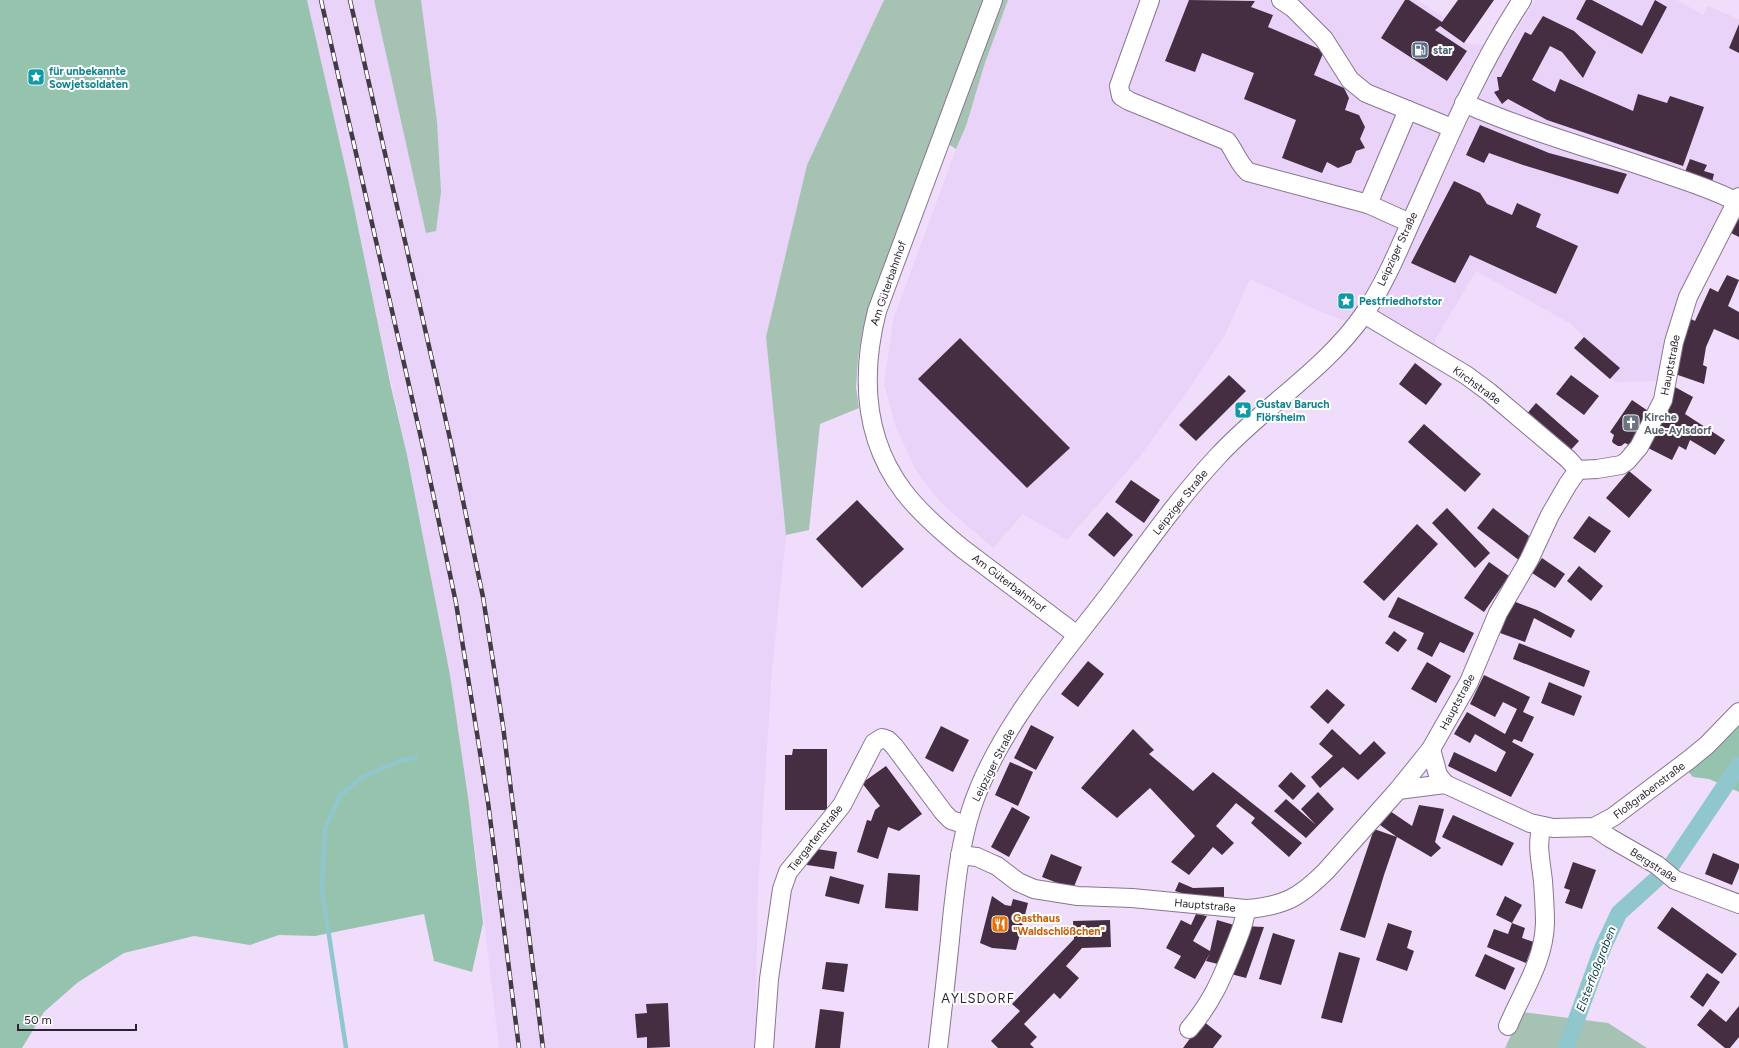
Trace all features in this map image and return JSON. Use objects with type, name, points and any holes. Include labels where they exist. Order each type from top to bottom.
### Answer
[{"type":"street","name":"Am Güterbahnhof","points":[[994,0],[877,311],[868,361],[868,403],[876,435],[888,465],[904,492],[914,504],[952,540],[1077,635]]},
{"type":"street","points":[[1150,0],[1119,86],[1121,96],[1129,101],[1227,141],[1234,150],[1240,164],[1248,172],[1368,204],[1410,223]]},
{"type":"street","points":[[1281,0],[1293,8],[1324,39],[1350,80],[1366,93],[1452,128]]},
{"type":"street","name":"Leipziger Straße","points":[[938,1048],[960,855],[966,825],[978,790],[1014,722],[1040,684],[1077,635],[1204,471],[1237,437],[1330,354],[1364,314],[1381,286],[1464,103],[1496,40],[1522,0]]},
{"type":"street","points":[[1464,103],[1516,124],[1738,199]]},
{"type":"street","points":[[1368,204],[1408,110]]},
{"type":"street","name":"Hauptstraße","points":[[960,855],[977,857],[997,866],[1018,882],[1034,889],[1078,896],[1132,898],[1246,909],[1280,904],[1293,899],[1313,884],[1398,790],[1431,749],[1469,682],[1498,613],[1529,560],[1550,515],[1578,470],[1597,469],[1621,465],[1627,461],[1639,446],[1663,400],[1674,342],[1688,297],[1738,199]]},
{"type":"street","name":"Kirchstraße","points":[[1364,314],[1466,375],[1489,392],[1568,459],[1578,470]]},
{"type":"street","name":"Floßgrabenstraße","points":[[1445,784],[1530,823],[1567,829],[1594,827],[1613,817],[1690,759],[1707,745],[1739,712]]},
{"type":"street","name":"Tiergartenstraße","points":[[764,1048],[769,979],[782,889],[788,872],[838,811],[874,743],[882,738],[888,740],[944,813],[951,820],[966,825]]},
{"type":"street","points":[[1431,749],[1438,776],[1445,784]]},
{"type":"street","points":[[1398,790],[1445,784]]},
{"type":"street","points":[[1508,1026],[1519,999],[1535,970],[1544,940],[1545,907],[1538,844],[1542,826]]},
{"type":"street","name":"Bergstraße","points":[[1594,827],[1657,866],[1675,880],[1739,904]]},
{"type":"street","points":[[1189,1029],[1205,1010],[1221,982],[1244,924],[1246,909]]},
{"type":"shaded area","points":[[307,0],[884,0],[807,165],[766,337],[786,535],[772,670],[758,890],[755,1048],[499,1048],[480,885],[450,675],[407,455]]},
{"type":"shaded area","points":[[1008,0],[1417,0],[1446,18],[1464,43],[1478,44],[1504,51],[1535,0],[1677,0],[1703,15],[1708,6],[1739,19],[1739,211],[1711,266],[1683,334],[1671,381],[1617,382],[1610,379],[1574,348],[1584,337],[1571,324],[1476,271],[1435,340],[1448,375],[1373,331],[1323,313],[1250,279],[1225,335],[1185,395],[1138,459],[1067,540],[1023,514],[993,548],[940,502],[915,469],[895,425],[884,384],[893,320],[956,149],[966,126],[985,64]]},
{"type":"green space","points":[[0,0],[307,0],[348,179],[391,387],[407,455],[450,675],[468,797],[483,923],[472,972],[434,961],[424,914],[315,936],[279,935],[250,945],[194,936],[124,953],[77,983],[44,1012],[22,1048],[0,1048]]},
{"type":"green space","points":[[374,0],[421,0],[437,122],[441,192],[436,231],[426,233]]},
{"type":"green space","points":[[884,0],[1008,0],[985,63],[966,126],[956,149],[934,135],[877,287],[863,328],[858,359],[856,387],[859,408],[820,424],[809,530],[786,535],[766,337],[807,165]]},
{"type":"green space","points":[[1739,723],[1739,792],[1709,779],[1693,777],[1687,770],[1716,749]]},
{"type":"green space","points":[[1522,1012],[1608,1023],[1647,1048],[1505,1048]]},
{"type":"building","points":[[1189,0],[1255,1],[1251,7],[1273,15],[1268,27],[1324,51],[1314,75],[1344,88],[1349,98],[1345,110],[1359,115],[1365,127],[1360,139],[1365,148],[1356,151],[1351,163],[1338,168],[1327,162],[1322,173],[1282,158],[1296,120],[1244,99],[1254,73],[1202,53],[1195,72],[1165,61]]},
{"type":"building","points":[[1405,0],[1409,0],[1442,22],[1458,0],[1494,0],[1464,43],[1440,26],[1435,30],[1467,51],[1447,81],[1381,38]]},
{"type":"building","points":[[1586,0],[1592,0],[1642,26],[1655,0],[1667,7],[1642,54],[1576,19]]},
{"type":"building","points":[[1543,16],[1574,31],[1596,52],[1583,78],[1562,52],[1550,46],[1532,80],[1555,92],[1560,79],[1633,111],[1638,94],[1667,103],[1670,96],[1704,107],[1683,166],[1547,120],[1508,99],[1502,104],[1494,92],[1499,90],[1497,77],[1501,77],[1525,32],[1531,35]]},
{"type":"building","points":[[1739,24],[1739,53],[1729,48]]},
{"type":"building","points":[[1480,125],[1549,153],[1627,174],[1618,194],[1489,153],[1484,163],[1466,155]]},
{"type":"building","points":[[1690,159],[1707,165],[1704,171],[1714,174],[1711,186],[1683,177]]},
{"type":"building","points":[[1454,181],[1480,193],[1487,204],[1512,215],[1517,203],[1541,214],[1536,227],[1578,246],[1556,294],[1470,255],[1455,283],[1411,263]]},
{"type":"building","points":[[1739,216],[1739,237],[1731,233]]},
{"type":"building","points":[[1727,275],[1739,280],[1728,306],[1739,312],[1739,340],[1714,329],[1706,347],[1703,365],[1707,367],[1704,384],[1675,374],[1684,337],[1691,319],[1695,321],[1710,288],[1718,292]]},
{"type":"building","points":[[1584,337],[1620,368],[1610,379],[1574,348]]},
{"type":"building","points":[[960,338],[1070,448],[1027,488],[918,379]]},
{"type":"building","points":[[1415,363],[1442,384],[1426,405],[1399,384]]},
{"type":"building","points":[[1229,375],[1246,391],[1196,441],[1179,425]]},
{"type":"building","points":[[1571,375],[1599,396],[1584,415],[1556,394]]},
{"type":"building","points":[[1675,387],[1693,397],[1685,414],[1725,440],[1715,455],[1690,440],[1686,450],[1679,446],[1672,460],[1648,448]]},
{"type":"building","name":"Kirche Aue-Aylsdorf","points":[[1632,400],[1651,413],[1629,445],[1625,443],[1618,446],[1613,443],[1612,441],[1614,435],[1610,432]]},
{"type":"building","points":[[1536,403],[1579,441],[1568,453],[1525,416]]},
{"type":"building","points":[[1424,424],[1481,474],[1465,492],[1408,442]]},
{"type":"building","points":[[1629,471],[1652,490],[1629,518],[1606,498]]},
{"type":"building","points":[[1131,480],[1160,500],[1144,523],[1115,502]]},
{"type":"building","points":[[857,500],[904,549],[862,588],[816,539]]},
{"type":"building","points":[[1447,508],[1490,553],[1475,568],[1432,523]]},
{"type":"building","points":[[1493,508],[1529,536],[1520,561],[1477,528]]},
{"type":"building","points":[[1107,512],[1133,535],[1114,557],[1088,535]]},
{"type":"building","points":[[1589,516],[1611,531],[1595,553],[1573,538]]},
{"type":"building","points":[[1417,524],[1438,544],[1384,601],[1363,582]]},
{"type":"building","points":[[1542,558],[1565,574],[1555,588],[1532,573]]},
{"type":"building","points":[[1489,562],[1509,576],[1484,612],[1464,598]]},
{"type":"building","points":[[1579,566],[1603,586],[1591,601],[1567,581]]},
{"type":"building","points":[[1398,597],[1474,633],[1464,653],[1440,642],[1432,657],[1417,649],[1424,633],[1388,617]]},
{"type":"building","points":[[1513,601],[1537,610],[1575,630],[1571,638],[1534,618],[1525,642],[1500,633]]},
{"type":"building","points":[[1394,631],[1407,640],[1398,652],[1385,643]]},
{"type":"building","points":[[1519,643],[1590,671],[1584,687],[1513,659]]},
{"type":"building","points":[[1088,661],[1104,674],[1078,707],[1061,694]]},
{"type":"building","points":[[1427,662],[1451,676],[1436,703],[1411,689]]},
{"type":"building","points":[[1484,675],[1530,697],[1523,712],[1534,717],[1522,742],[1514,739],[1512,742],[1534,754],[1511,797],[1448,766],[1454,752],[1496,772],[1506,752],[1475,734],[1470,743],[1454,734],[1467,712],[1505,734],[1517,709],[1503,702],[1495,717],[1470,704]]},
{"type":"building","points":[[1549,682],[1582,696],[1574,716],[1541,703]]},
{"type":"building","points":[[1327,689],[1345,705],[1328,724],[1310,707]]},
{"type":"building","points":[[1031,725],[1054,737],[1036,770],[1014,758]]},
{"type":"building","points":[[941,726],[969,740],[953,772],[925,758]]},
{"type":"building","points":[[1133,729],[1154,750],[1149,754],[1193,791],[1213,772],[1302,843],[1289,857],[1251,823],[1255,818],[1236,803],[1216,826],[1234,843],[1222,855],[1213,847],[1189,875],[1171,862],[1195,836],[1150,788],[1117,818],[1081,788]]},
{"type":"building","points":[[1332,729],[1360,755],[1374,741],[1386,753],[1358,780],[1343,767],[1320,788],[1311,777],[1333,756],[1319,744]]},
{"type":"building","points":[[793,749],[827,749],[827,810],[785,810],[785,755],[792,755]]},
{"type":"building","points":[[1010,762],[1033,772],[1018,806],[995,795]]},
{"type":"building","points":[[886,766],[922,814],[899,831],[888,827],[878,859],[857,852],[867,820],[871,821],[875,810],[880,806],[862,783]]},
{"type":"building","points":[[1291,772],[1306,786],[1293,800],[1278,786]]},
{"type":"building","points":[[1318,792],[1334,809],[1306,838],[1274,811],[1286,799],[1316,825],[1301,809]]},
{"type":"building","points":[[1419,805],[1444,809],[1435,842],[1441,848],[1431,857],[1380,825],[1390,811],[1412,826]]},
{"type":"building","points":[[1012,807],[1030,817],[1009,857],[991,847]]},
{"type":"building","points":[[1453,815],[1514,843],[1502,866],[1442,837]]},
{"type":"building","points":[[1374,829],[1397,837],[1365,938],[1340,930]]},
{"type":"building","points":[[810,848],[837,852],[834,869],[807,865]]},
{"type":"building","points":[[1713,853],[1739,864],[1739,868],[1732,885],[1705,874]]},
{"type":"building","points":[[1051,854],[1082,867],[1073,889],[1042,877]]},
{"type":"building","points":[[1573,862],[1596,870],[1582,909],[1565,903],[1570,890],[1564,888]]},
{"type":"building","points":[[888,873],[920,875],[918,911],[885,908]]},
{"type":"building","points":[[830,876],[864,885],[859,904],[825,896]]},
{"type":"building","points":[[1179,882],[1193,888],[1224,887],[1224,900],[1187,895],[1175,891]]},
{"type":"building","points":[[992,896],[1005,905],[1011,906],[1013,899],[1028,903],[1016,950],[992,948],[980,943]]},
{"type":"building","points":[[1505,896],[1522,905],[1512,923],[1496,915]]},
{"type":"building","points":[[1672,907],[1737,954],[1722,974],[1657,928]]},
{"type":"building","points":[[1196,914],[1207,916],[1193,941],[1210,951],[1217,920],[1234,925],[1222,965],[1206,961],[1210,953],[1195,979],[1174,968],[1181,956],[1166,948],[1181,920],[1191,925]]},
{"type":"building","points":[[1110,920],[1111,947],[1082,948],[1066,966],[1079,978],[1060,999],[1054,993],[1024,1024],[1037,1037],[1030,1044],[1034,1048],[998,1048],[991,1041],[1020,1011],[1012,1004],[1074,939],[1073,921]]},
{"type":"building","points":[[1388,923],[1412,931],[1407,948],[1414,951],[1407,971],[1376,960]]},
{"type":"building","points":[[1512,923],[1525,928],[1522,938],[1534,942],[1526,963],[1487,947],[1494,929],[1508,934]]},
{"type":"building","points":[[1244,926],[1264,927],[1246,978],[1227,973]]},
{"type":"building","points":[[1273,933],[1295,940],[1281,985],[1259,979]]},
{"type":"building","points":[[1339,952],[1360,958],[1342,1023],[1321,1018]]},
{"type":"building","points":[[1485,954],[1515,968],[1505,990],[1475,976]]},
{"type":"building","points":[[826,962],[848,964],[844,992],[822,989]]},
{"type":"building","points":[[1707,973],[1720,982],[1703,1007],[1690,997]]},
{"type":"building","points":[[668,1003],[670,1047],[647,1048],[647,1037],[637,1038],[635,1014],[647,1013],[646,1004]]},
{"type":"building","points":[[1739,1006],[1739,1037],[1730,1048],[1725,1048],[1697,1025],[1710,1009],[1726,1022]]},
{"type":"building","points":[[820,1009],[844,1012],[840,1048],[815,1048]]},
{"type":"building","points":[[1203,1021],[1222,1036],[1213,1048],[1183,1048]]},
{"type":"waterway","points":[[346,1048],[322,889],[325,828],[340,796],[362,777],[397,762],[416,757]]},
{"type":"waterway","name":"Elsterfloßgraben","points":[[1566,1048],[1603,947],[1619,913],[1671,866],[1739,765]]},
{"type":"railway","points":[[321,0],[424,451],[456,603],[488,802],[519,1048]]},
{"type":"railway","points":[[350,0],[451,443],[483,597],[503,726],[543,1048]]},
{"type":"place","name":"star","points":[[1420,50]]},
{"type":"place","name":"für unbekannte Sowjetsoldaten","points":[[36,77]]},
{"type":"place","name":"Pestfriedhofstor","points":[[1346,301]]},
{"type":"place","name":"Gustav Baruch Flörsheim","points":[[1243,410]]},
{"type":"place","name":"Kirche Aue-Aylsdorf","points":[[1631,423]]},
{"type":"place","name":"Gasthaus \"Waldschlößchen\"","points":[[1000,924]]},
{"type":"district","name":"AYLSDORF","points":[[978,998]]}]
